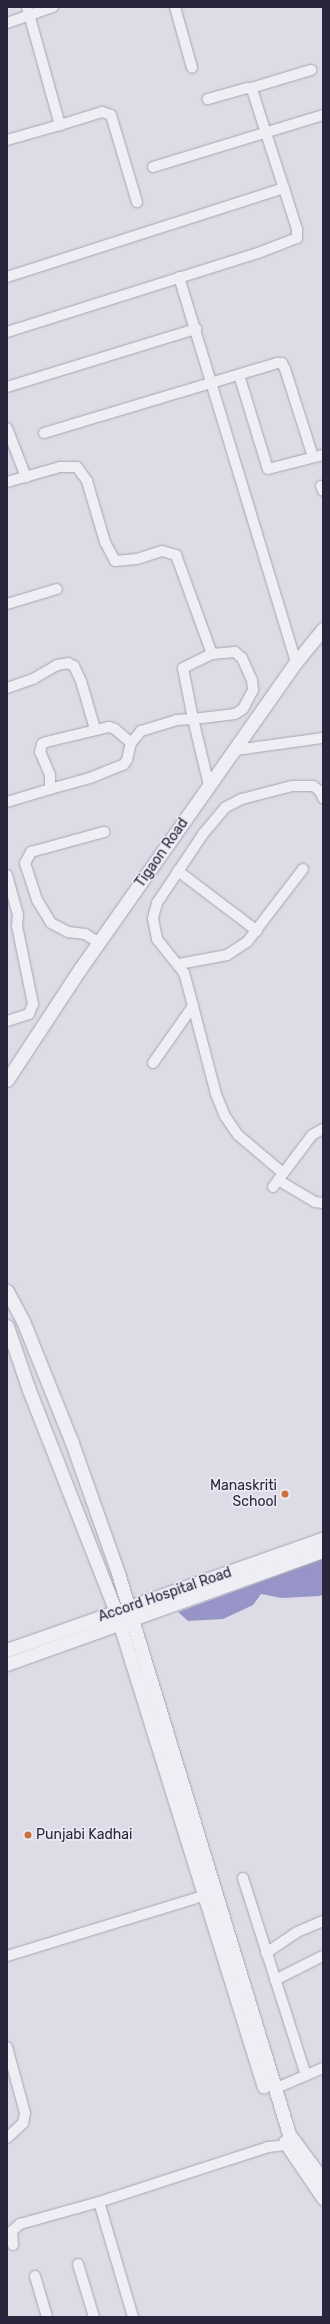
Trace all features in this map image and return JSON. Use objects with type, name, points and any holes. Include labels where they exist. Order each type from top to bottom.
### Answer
[{"type":"street","points":[[7,23],[28,11],[53,7]]},
{"type":"street","points":[[175,7],[192,68]]},
{"type":"street","points":[[28,11],[60,125]]},
{"type":"street","points":[[208,98],[250,88],[311,70]]},
{"type":"street","points":[[7,332],[294,241],[297,238],[297,229],[266,132],[250,88]]},
{"type":"street","points":[[7,140],[102,112],[111,115],[137,202]]},
{"type":"street","points":[[153,167],[323,114]]},
{"type":"street","points":[[7,277],[284,188]]},
{"type":"street","points":[[179,277],[296,662]]},
{"type":"street","points":[[7,387],[196,330]]},
{"type":"street","points":[[44,433],[212,384],[278,363],[284,366],[312,457]]},
{"type":"street","points":[[239,375],[268,470],[323,455]]},
{"type":"street","points":[[7,428],[26,476]]},
{"type":"street","points":[[7,482],[60,467],[77,467],[87,481],[105,542],[115,561],[130,561],[162,551],[176,555],[212,654]]},
{"type":"street","points":[[7,604],[57,589]]},
{"type":"street","name":"Tigaon Road","points":[[8,1073],[209,784],[236,750],[296,662],[323,629]]},
{"type":"street","points":[[7,802],[90,778],[123,765],[127,760],[130,743],[141,731],[146,729],[176,720],[193,719],[236,714],[248,702],[253,690],[252,680],[242,658],[235,652],[212,654],[183,668],[193,719],[209,784]]},
{"type":"street","points":[[7,688],[32,679],[56,664],[68,662],[74,666],[81,681],[95,728]]},
{"type":"street","points":[[50,789],[50,775],[40,752],[42,744],[95,728],[115,729],[130,743]]},
{"type":"street","points":[[236,750],[323,738]]},
{"type":"street","points":[[323,798],[320,791],[304,785],[242,799],[226,807],[203,834],[178,871],[157,903],[153,918],[157,939],[164,950],[179,964],[187,980],[216,1094],[228,1120],[238,1135],[278,1180],[315,1202],[323,1203]]},
{"type":"street","points":[[99,943],[85,934],[68,932],[51,923],[37,900],[25,863],[31,852],[104,832]]},
{"type":"street","points":[[179,964],[218,958],[233,952],[257,931],[304,869]]},
{"type":"street","points":[[178,871],[257,931]]},
{"type":"street","points":[[7,875],[18,915],[17,926],[33,1004],[29,1014],[7,1021]]},
{"type":"street","points":[[153,1064],[193,1006]]},
{"type":"street","points":[[278,1180],[312,1135],[323,1129]]},
{"type":"street","points":[[7,1291],[23,1321],[72,1443],[131,1614],[217,1893],[274,2089],[289,2134],[323,2180]]},
{"type":"street","points":[[7,1326],[29,1390],[118,1618],[203,1896],[286,2145],[323,2198]]},
{"type":"street","name":"Accord Hospital Road","points":[[7,1650],[131,1614],[323,1539]]},
{"type":"street","points":[[131,1614],[323,1551]]},
{"type":"street","points":[[7,1664],[118,1618]]},
{"type":"street","points":[[243,1878],[306,2075]]},
{"type":"street","points":[[7,1956],[217,1893]]},
{"type":"street","points":[[266,1952],[297,1932],[323,1921]]},
{"type":"street","points":[[275,1980],[323,1956]]},
{"type":"street","points":[[7,2047],[10,2070],[24,2113],[23,2123],[7,2138]]},
{"type":"street","points":[[274,2089],[323,2068]]},
{"type":"street","points":[[13,2246],[12,2231],[20,2224],[99,2202],[211,2164],[268,2147],[286,2145]]},
{"type":"street","points":[[99,2202],[133,2317]]},
{"type":"street","points":[[78,2264],[94,2317]]},
{"type":"street","points":[[35,2276],[47,2317]]},
{"type":"water","points":[[323,1559],[323,1594],[320,1596],[282,1598],[261,1594],[253,1605],[223,1619],[188,1621],[178,1612]]},
{"type":"place","name":"Manaskriti School","points":[[285,1494]]},
{"type":"place","name":"Punjabi Kadhai","points":[[28,1835]]}]
